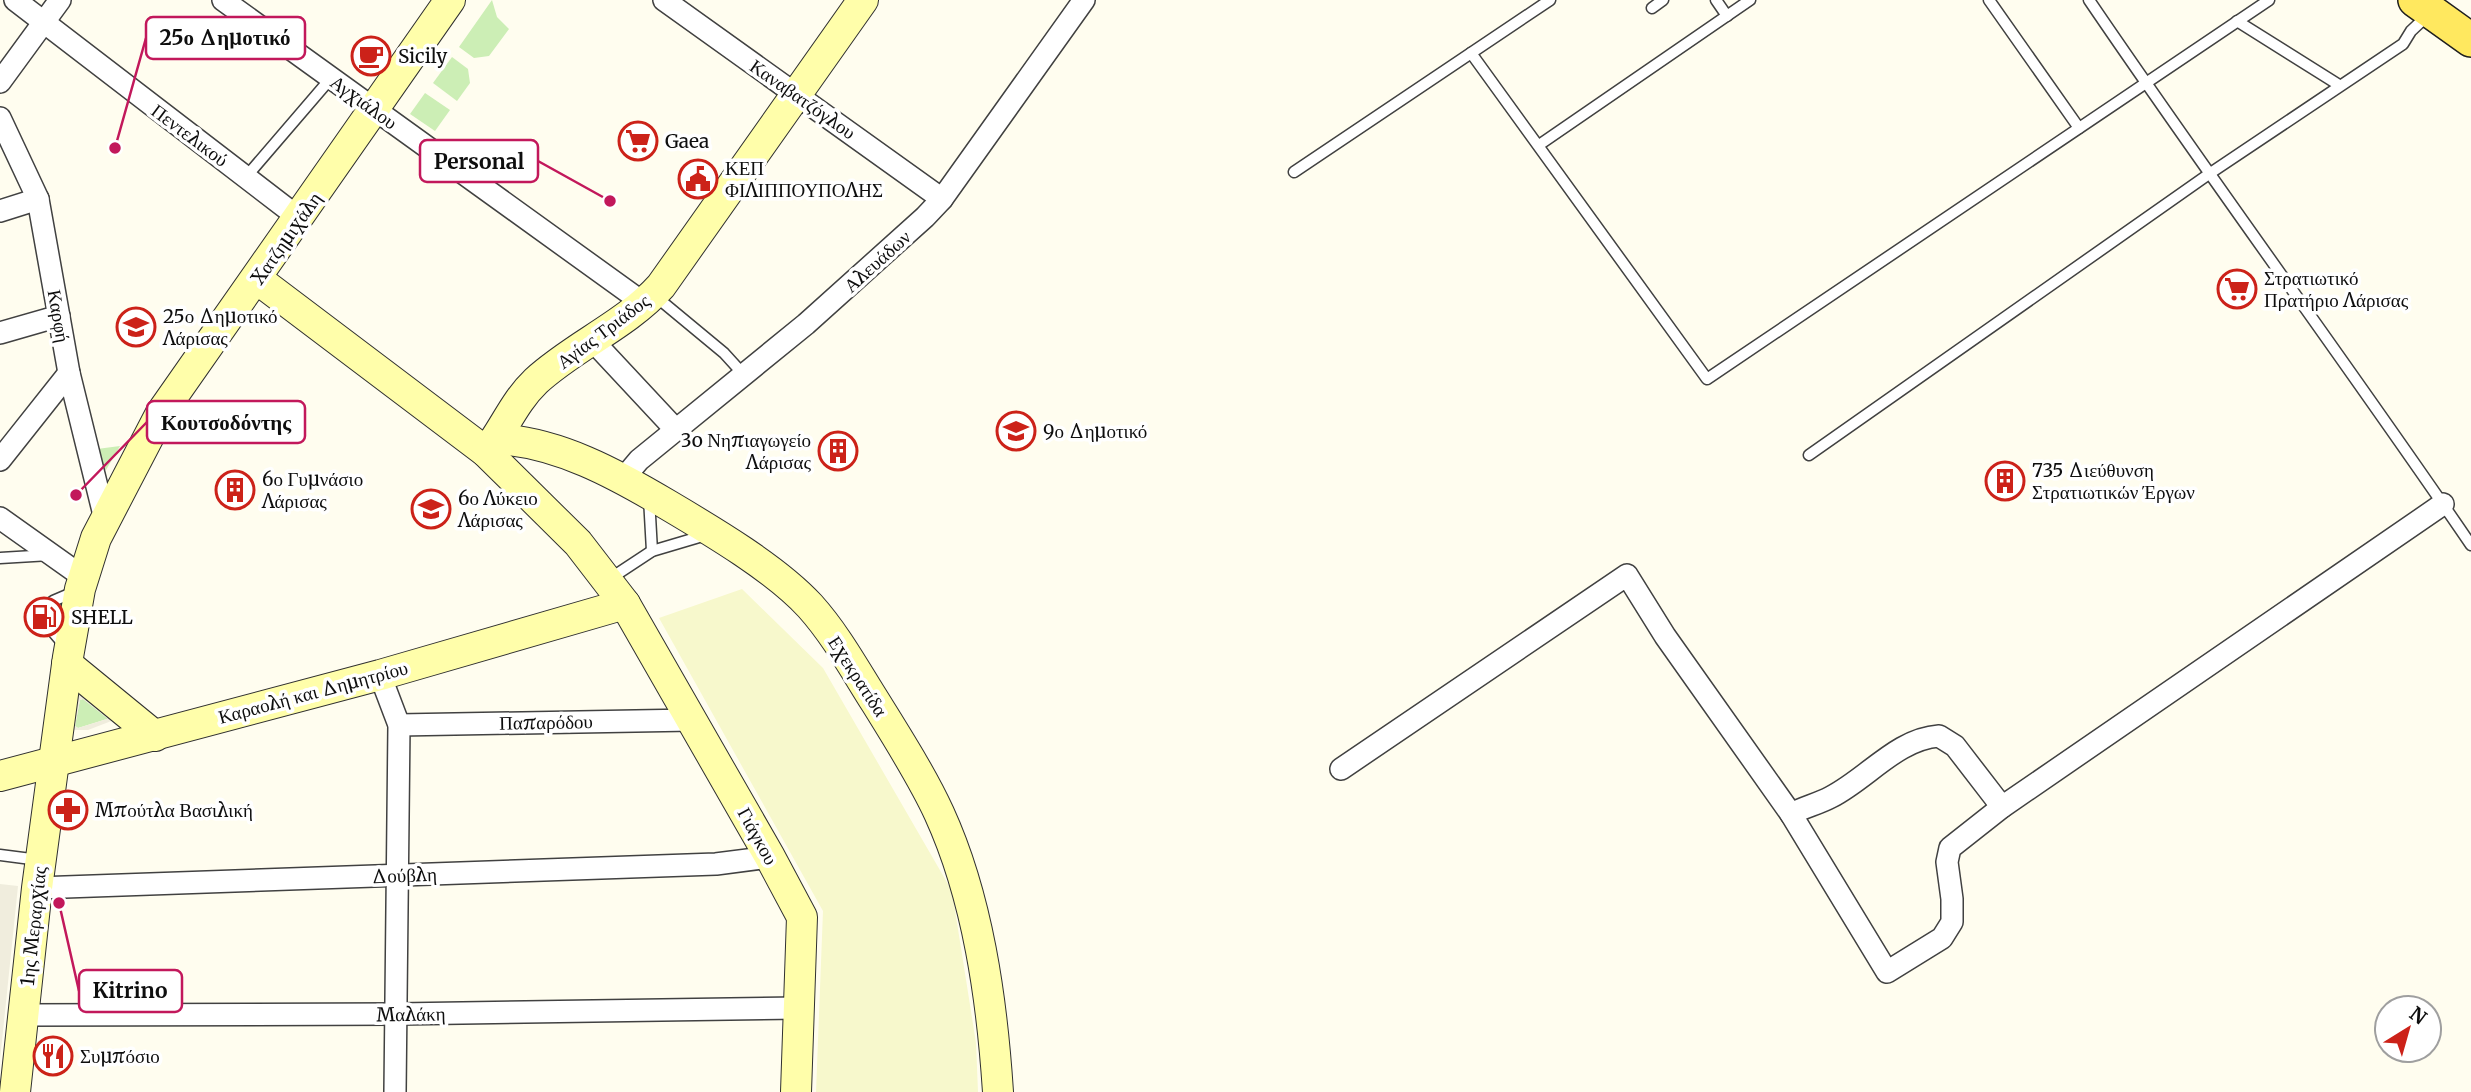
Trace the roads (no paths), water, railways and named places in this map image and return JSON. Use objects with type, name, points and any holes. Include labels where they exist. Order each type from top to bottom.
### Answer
[{"type":"main road","points":[[2423,6],[2471,40]]},
{"type":"street","name":"Πεντελικού","points":[[15,0],[299,218]]},
{"type":"street","points":[[0,82],[60,0]]},
{"type":"street","name":"Αγχιάλου","points":[[223,0],[374,109],[647,298]]},
{"type":"street","name":"Χατζημιχάλη","points":[[55,761],[68,657],[81,583],[90,551],[105,519],[161,413],[450,0]]},
{"type":"street","name":"Καναβατζόγλου","points":[[664,0],[942,199]]},
{"type":"street","name":"Αγίας Τριάδος","points":[[491,446],[511,412],[537,381],[647,298],[863,0]]},
{"type":"street","name":"Αλευάδων","points":[[623,479],[639,460],[873,265],[942,199],[1084,0]]},
{"type":"street","name":"Καρφή","points":[[0,118],[38,199],[69,373],[105,519]]},
{"type":"street","points":[[0,211],[38,199]]},
{"type":"street","name":"Γιάγκου","points":[[257,279],[491,446],[578,543],[616,592],[692,720],[802,917],[796,1092]]},
{"type":"street","points":[[0,333],[59,316]]},
{"type":"street","points":[[592,340],[676,430]]},
{"type":"street","points":[[0,460],[69,373]]},
{"type":"street","name":"Εχεκρατίδα","points":[[491,446],[512,440],[550,450],[594,465],[649,493],[773,574],[810,607],[836,640],[939,813],[964,881],[986,977],[998,1092]]},
{"type":"street","points":[[1341,769],[1627,575],[1665,636],[1791,814],[1887,972],[1942,938],[1952,922],[1947,862],[1950,848],[2002,807],[2443,504]]},
{"type":"street","points":[[0,518],[51,555],[81,583]]},
{"type":"street","name":"Καραολή και Δημητρίου","points":[[0,776],[380,674],[616,592]]},
{"type":"street","points":[[68,657],[155,736]]},
{"type":"street","points":[[380,674],[399,725],[398,1014],[395,1092]]},
{"type":"street","name":"Παπαρόδου","points":[[399,725],[692,720]]},
{"type":"street","points":[[1791,814],[1830,797],[1914,740],[1939,736],[1955,746],[2002,807]]},
{"type":"street","name":"1ης Μεραρχίας","points":[[15,1092],[39,874],[55,761]]},
{"type":"street","name":"Δούβλη","points":[[39,874],[398,875],[716,864],[770,857]]},
{"type":"street","name":"Μαλάκη","points":[[23,1015],[398,1014],[799,1008]]},
{"type":"lane","points":[[1294,172],[1550,0]]},
{"type":"lane","points":[[1652,8],[1663,0]]},
{"type":"lane","points":[[1716,0],[1727,16]]},
{"type":"lane","points":[[1539,145],[1750,0]]},
{"type":"lane","points":[[1989,0],[2079,128]]},
{"type":"lane","points":[[2089,0],[2209,174],[2375,404],[2471,545]]},
{"type":"lane","points":[[1472,52],[1707,379],[2269,0]]},
{"type":"lane","points":[[1809,455],[2209,174],[2403,44],[2423,6]]},
{"type":"lane","points":[[2237,21],[2339,85]]},
{"type":"lane","points":[[246,177],[331,78]]},
{"type":"lane","points":[[647,298],[724,353],[744,375]]},
{"type":"lane","points":[[649,493],[652,551]]},
{"type":"lane","points":[[616,592],[652,551],[714,533]]},
{"type":"lane","points":[[0,558],[51,555]]},
{"type":"lane","points":[[0,855],[39,874]]},
{"type":"place","name":"Sicily","points":[[371,56]]},
{"type":"place","name":"Gaea","points":[[638,141]]},
{"type":"place","name":"25ο Δημοτικό","points":[[115,148]]},
{"type":"place","name":"ΚΕΠ ΦΙΛΙΠΠΟΥΠΟΛΗΣ","points":[[698,179]]},
{"type":"place","name":"Personal","points":[[610,201]]},
{"type":"place","name":"Στρατιωτικό Πρατήριο Λάρισας","points":[[2237,289]]},
{"type":"place","name":"25ο Δημοτικό Λάρισας","points":[[136,327]]},
{"type":"place","name":"9ο Δημοτικό","points":[[1016,431]]},
{"type":"place","name":"3o Νηπιαγωγείο Λάρισας","points":[[838,451]]},
{"type":"place","name":"735 Διεύθυνση Στρατιωτικών Έργων","points":[[2005,481]]},
{"type":"place","name":"6ο Γυμνάσιο Λάρισας","points":[[235,490]]},
{"type":"place","name":"Κουτσοδόντης","points":[[76,495]]},
{"type":"place","name":"6ο Λύκειο Λάρισας","points":[[431,509]]},
{"type":"place","name":"SHELL","points":[[44,617]]},
{"type":"place","name":"Μπούτλα Βασιλική","points":[[68,810]]},
{"type":"place","name":"Kitrino","points":[[59,903]]},
{"type":"place","name":"Συμπόσιο","points":[[53,1056]]}]
